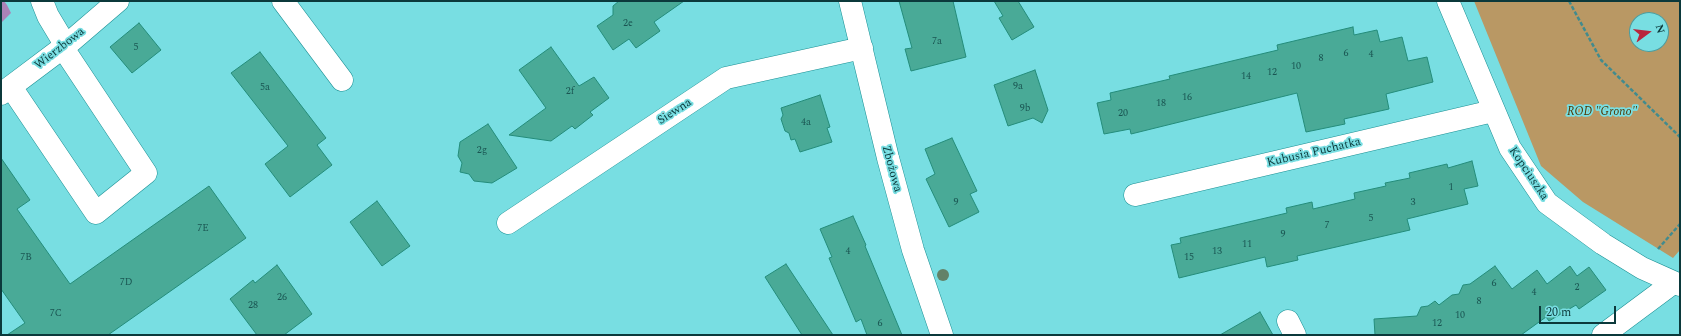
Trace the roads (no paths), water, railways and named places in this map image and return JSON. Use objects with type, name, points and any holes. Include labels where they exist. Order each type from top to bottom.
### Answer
[{"type":"street","points":[[6,90],[96,213],[146,173],[64,47],[42,1]]},
{"type":"street","name":"Wierzbowa","points":[[6,90],[64,47],[118,1]]},
{"type":"street","points":[[283,1],[342,80]]},
{"type":"street","name":"Zbożowa","points":[[850,1],[898,196],[913,250],[940,334]]},
{"type":"street","name":"Kopciuszka","points":[[1448,1],[1493,111],[1510,148],[1548,203],[1603,244],[1642,268],[1677,284]]},
{"type":"street","name":"Siewna","points":[[508,223],[726,78],[862,48]]},
{"type":"street","name":"Kubusia Puchatka","points":[[1135,195],[1493,111]]},
{"type":"street","points":[[1603,335],[1677,284]]},
{"type":"park label","name":"ROD \"Grono\"","points":[[1602,113]]}]
